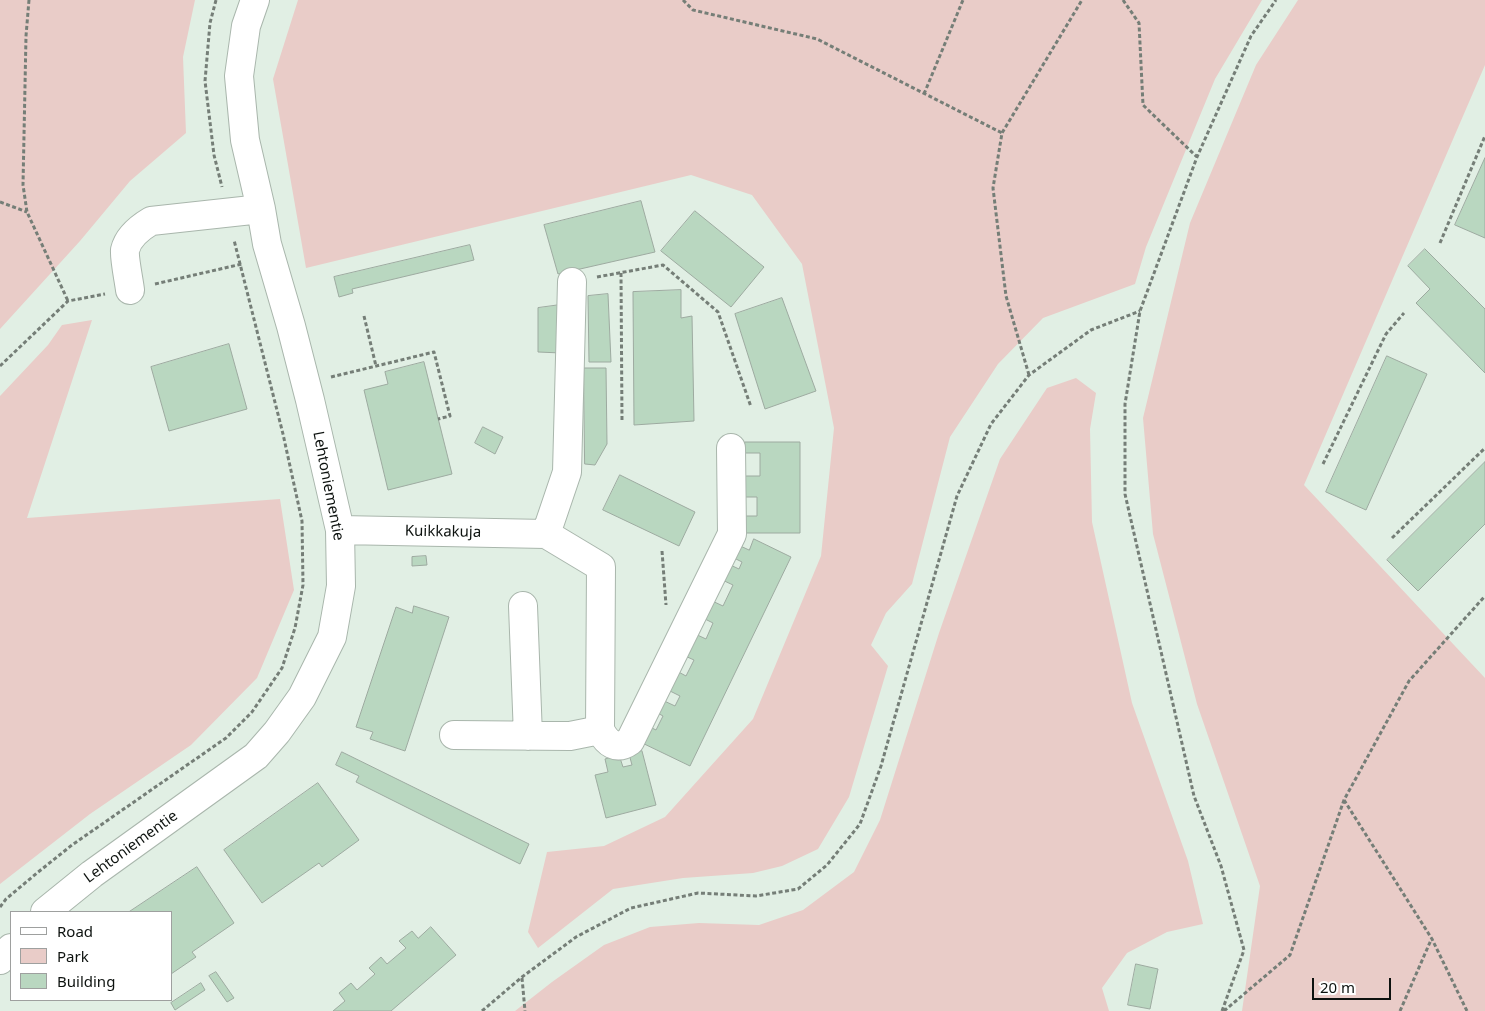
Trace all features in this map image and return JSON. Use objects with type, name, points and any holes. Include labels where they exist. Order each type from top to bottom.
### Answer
[{"type":"street","name":"Lehtoniementie","points":[[46,911],[92,874],[256,756],[285,722],[302,698],[332,638],[341,586],[340,530],[310,400],[268,244],[245,140],[239,76],[246,26],[255,0]]},
{"type":"street","points":[[130,290],[125,251],[131,238],[140,227],[151,221],[261,209]]},
{"type":"street","points":[[572,282],[567,472],[546,534],[601,567],[600,730],[606,740],[614,745],[624,745],[630,741],[732,534],[731,448]]},
{"type":"street","name":"Kuikkakuja","points":[[340,530],[546,534]]},
{"type":"street","points":[[524,606],[528,736]]},
{"type":"street","points":[[454,735],[570,736],[600,730]]},
{"type":"street","points":[[0,960],[10,949]]},
{"type":"path","points":[[29,0],[26,36],[23,185],[27,212],[68,300]]},
{"type":"path","points":[[0,907],[6,898],[72,845],[226,738],[252,712],[282,668],[295,628],[303,585],[302,521],[283,434],[214,154],[205,81],[210,22],[216,0]]},
{"type":"path","points":[[682,0],[694,10],[817,39],[1002,133]]},
{"type":"path","points":[[924,94],[963,0]]},
{"type":"path","points":[[1028,375],[1006,296],[993,188],[1002,133],[1082,0]]},
{"type":"path","points":[[1123,0],[1139,23],[1143,105],[1197,157]]},
{"type":"path","points":[[1223,1011],[1244,950],[1221,866],[1194,796],[1125,494],[1125,404],[1140,310],[1197,157],[1251,36],[1276,0]]},
{"type":"path","points":[[1440,243],[1485,136]]},
{"type":"path","points":[[0,202],[27,212]]},
{"type":"path","points":[[572,282],[662,265],[718,312],[751,408]]},
{"type":"path","points":[[622,273],[622,421]]},
{"type":"path","points":[[482,1011],[522,977],[576,937],[631,908],[698,894],[756,896],[798,889],[827,864],[860,824],[881,766],[957,496],[991,424],[1028,375],[1091,330],[1140,310]]},
{"type":"path","points":[[1323,464],[1386,334],[1404,313]]},
{"type":"path","points":[[364,316],[376,366]]},
{"type":"path","points":[[326,379],[434,352],[450,416],[438,419]]},
{"type":"path","points":[[1392,538],[1485,448]]},
{"type":"path","points":[[1223,1011],[1290,955],[1344,800],[1409,681],[1485,596]]},
{"type":"path","points":[[1344,800],[1432,939],[1467,1011]]},
{"type":"path","points":[[1400,1011],[1432,939]]},
{"type":"path","points":[[522,977],[525,1011]]},
{"type":"green space","points":[[0,0],[195,0],[183,57],[186,133],[130,181],[80,241],[0,329]]},
{"type":"green space","points":[[298,0],[1262,0],[1215,79],[1146,247],[1135,284],[1043,318],[998,364],[950,437],[912,584],[886,613],[871,645],[888,666],[849,797],[818,849],[782,866],[753,873],[683,878],[613,889],[538,948],[528,932],[547,852],[604,846],[665,817],[753,719],[821,556],[834,428],[802,264],[752,195],[691,175],[306,268],[273,79]]},
{"type":"green space","points":[[1298,0],[1485,0],[1485,65],[1304,485],[1485,678],[1485,1011],[1242,1011],[1260,886],[1197,704],[1153,534],[1143,418],[1190,223],[1256,65]]},
{"type":"green space","points":[[92,320],[27,518],[280,499],[294,590],[257,678],[191,745],[90,814],[0,884],[0,396],[48,345],[62,325]]},
{"type":"green space","points":[[1076,378],[1096,393],[1090,429],[1092,522],[1132,703],[1188,861],[1203,924],[1167,932],[1127,953],[1102,988],[1109,1011],[515,1011],[604,945],[650,927],[699,923],[759,925],[803,910],[854,872],[880,820],[939,633],[1000,459],[1047,388]]},
{"type":"building","points":[[1485,158],[1485,238],[1455,225]]},
{"type":"building","points":[[641,201],[655,252],[558,274],[544,225]]},
{"type":"building","points":[[695,211],[764,267],[731,307],[661,251]]},
{"type":"building","points":[[470,245],[474,260],[352,289],[353,293],[339,297],[334,277]]},
{"type":"building","points":[[1425,249],[1485,309],[1485,373],[1416,303],[1430,289],[1408,266]]},
{"type":"building","points":[[681,290],[681,318],[692,316],[694,421],[634,425],[633,292]]},
{"type":"building","points":[[608,294],[611,362],[589,362],[588,296]]},
{"type":"building","points":[[782,298],[816,391],[765,409],[735,314]]},
{"type":"building","points":[[560,305],[561,353],[538,352],[538,308]]},
{"type":"building","points":[[229,344],[247,409],[169,431],[151,367]]},
{"type":"building","points":[[1387,356],[1427,374],[1366,510],[1326,492]]},
{"type":"building","points":[[424,362],[452,474],[388,490],[364,390],[388,384],[385,372]]},
{"type":"building","points":[[584,368],[606,368],[607,444],[595,465],[585,464]]},
{"type":"building","points":[[483,427],[503,437],[495,454],[475,443]]},
{"type":"building","points":[[745,442],[800,442],[800,533],[742,533],[742,516],[757,516],[757,497],[742,497],[742,476],[760,476],[760,453],[745,453]]},
{"type":"building","points":[[1485,462],[1485,524],[1418,591],[1387,560]]},
{"type":"building","points":[[620,475],[695,512],[679,546],[603,510]]},
{"type":"building","points":[[754,539],[791,557],[690,766],[636,740],[644,724],[656,730],[663,716],[654,711],[660,699],[675,706],[680,696],[664,688],[673,669],[686,676],[694,660],[683,655],[693,633],[706,639],[713,623],[701,617],[710,600],[723,606],[733,585],[718,578],[726,563],[739,569],[742,562],[730,556],[736,544],[749,550]]},
{"type":"building","points":[[426,556],[427,565],[412,566],[412,557]]},
{"type":"building","points":[[414,606],[449,617],[405,751],[370,739],[373,732],[356,727],[396,607],[412,613]]},
{"type":"building","points":[[642,751],[656,805],[606,818],[595,775],[608,772],[605,759],[619,755],[623,767],[632,765],[629,754]]},
{"type":"building","points":[[342,752],[529,844],[520,864],[356,782],[359,776],[336,765]]},
{"type":"building","points":[[318,783],[359,840],[322,867],[319,863],[262,903],[224,850]]},
{"type":"building","points":[[197,867],[234,923],[192,952],[196,957],[172,973],[172,911],[131,911]]},
{"type":"building","points":[[431,927],[456,955],[391,1011],[333,1011],[345,1001],[339,993],[351,983],[357,990],[375,974],[369,968],[381,957],[387,964],[406,948],[399,941],[412,931],[418,938]]},
{"type":"building","points":[[1136,964],[1158,969],[1150,1009],[1128,1005]]},
{"type":"building","points":[[216,972],[234,998],[227,1002],[209,976]]},
{"type":"building","points":[[201,983],[205,990],[175,1010],[171,1003]]}]
